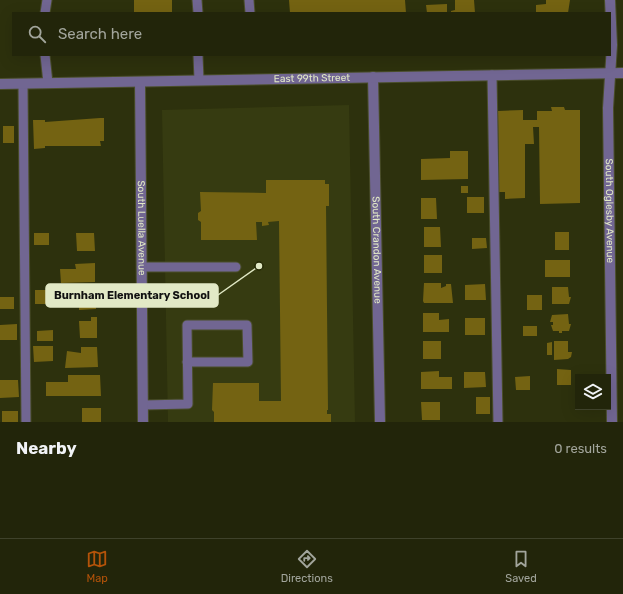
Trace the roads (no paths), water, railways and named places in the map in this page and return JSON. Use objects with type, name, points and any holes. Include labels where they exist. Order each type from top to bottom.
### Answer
[{"type":"street","name":"South Oglesby Avenue","points":[[610,0],[611,12]]},
{"type":"street","name":"South Oglesby Avenue","points":[[611,22],[612,45],[608,108],[612,422]]},
{"type":"street","name":"East 99th Street","points":[[0,84],[623,72]]},
{"type":"street","name":"South Crandon Avenue","points":[[373,77],[380,422]]},
{"type":"street","name":"South Luella Avenue","points":[[140,82],[144,422]]},
{"type":"lane","points":[[45,12],[47,0]]},
{"type":"lane","points":[[197,0],[198,12]]},
{"type":"lane","points":[[250,0],[250,12]]},
{"type":"lane","points":[[45,56],[48,83]]},
{"type":"lane","points":[[198,56],[199,80]]},
{"type":"lane","points":[[492,75],[498,422]]},
{"type":"lane","points":[[23,84],[26,422]]},
{"type":"lane","points":[[142,267],[236,266]]},
{"type":"lane","points":[[143,405],[188,404],[187,362],[187,325],[247,325],[248,362],[187,362]]},
{"type":"place","name":"Burnham Elementary School","points":[[259,266]]}]
